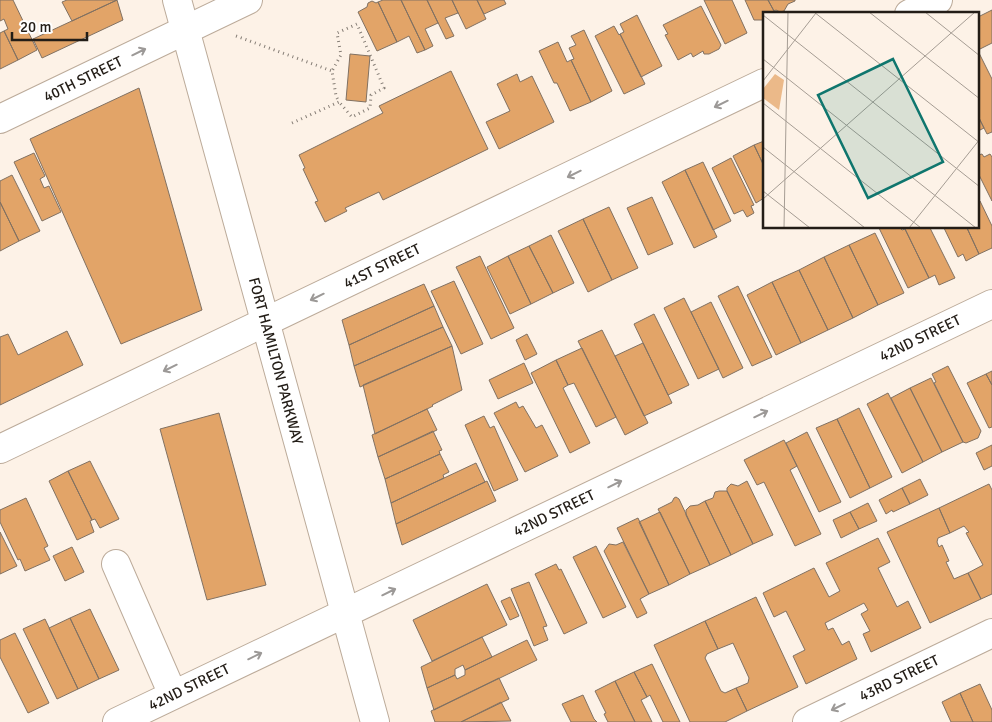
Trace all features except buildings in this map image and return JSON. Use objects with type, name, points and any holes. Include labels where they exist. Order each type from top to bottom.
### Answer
[{"type":"street","name":"FORT HAMILTON PARKWAY","points":[[177,0],[375,722]]},
{"type":"street","name":"40TH STREET","points":[[0,119],[248,0]]},
{"type":"street","points":[[913,12],[938,0]]},
{"type":"street","name":"41ST STREET","points":[[0,449],[763,83]]},
{"type":"street","name":"42ND STREET","points":[[117,722],[992,304]]},
{"type":"street","points":[[116,564],[173,695]]},
{"type":"street","name":"43RD STREET","points":[[807,722],[992,633]]},
{"type":"path","points":[[357,24],[384,88],[371,95],[370,108],[352,116],[336,96],[332,71],[341,55],[337,33],[357,24]]},
{"type":"path","points":[[236,35],[332,71]]},
{"type":"path","points":[[292,123],[339,102]]}]
